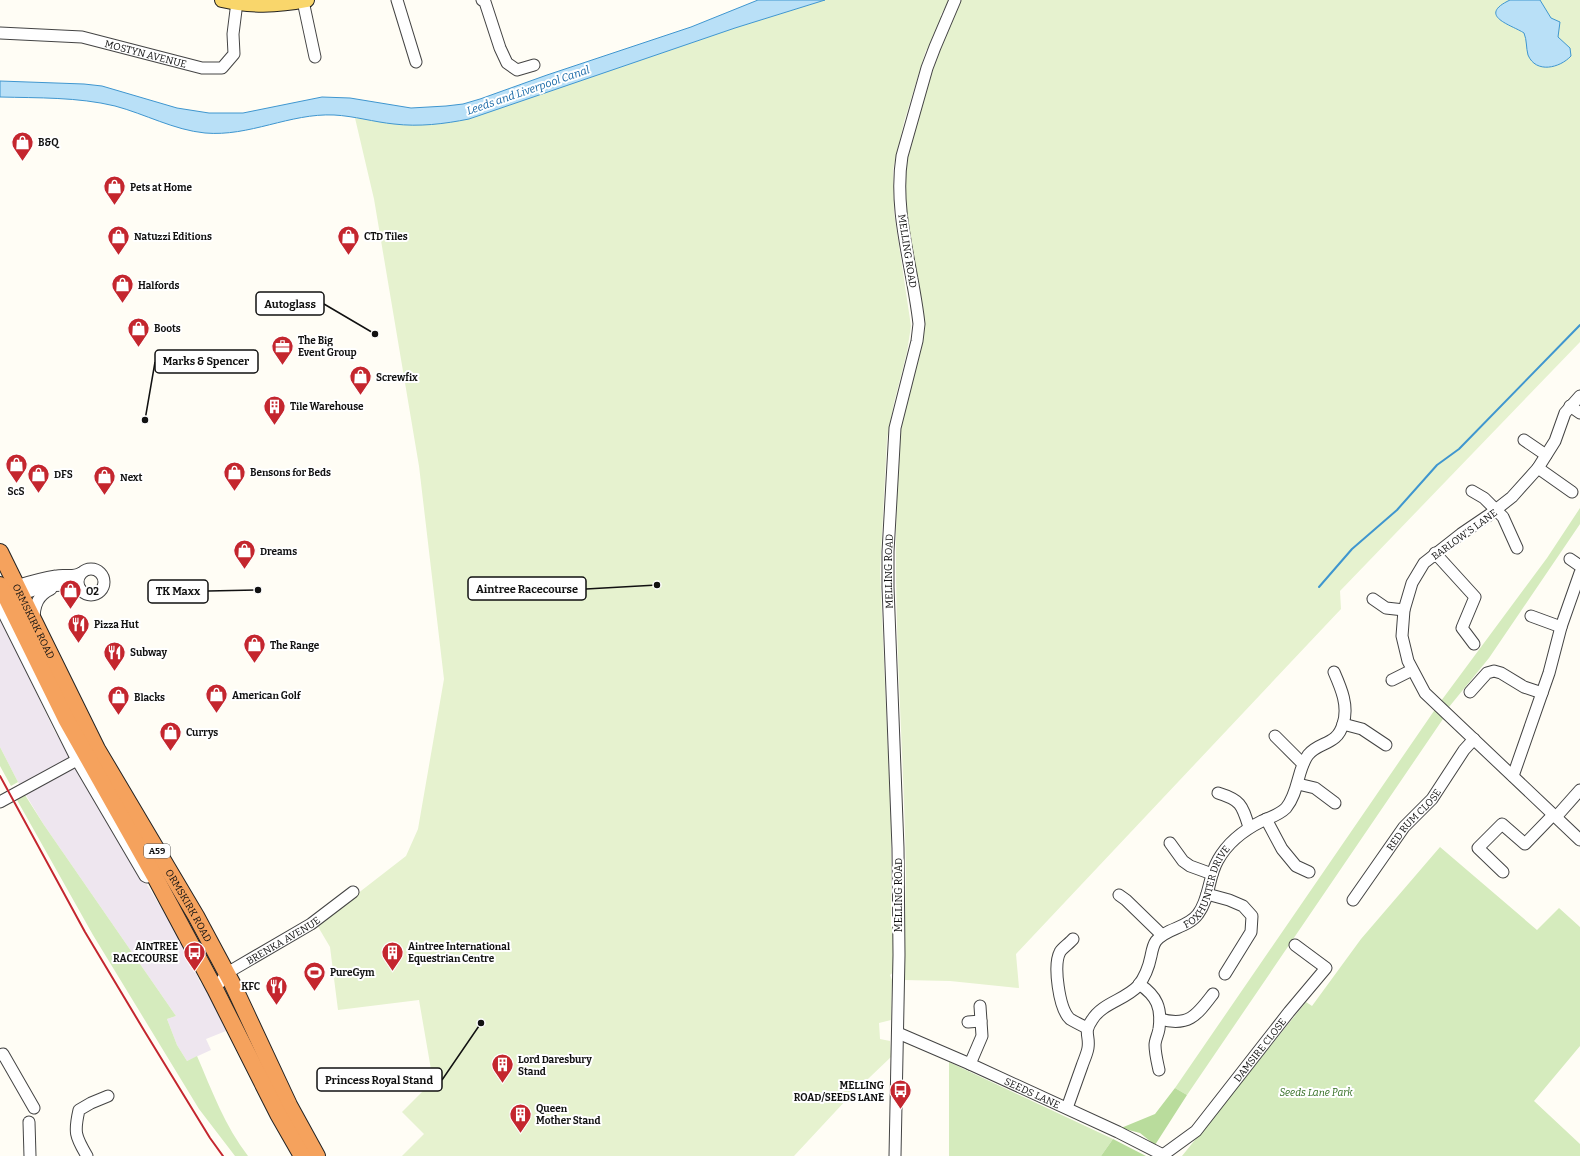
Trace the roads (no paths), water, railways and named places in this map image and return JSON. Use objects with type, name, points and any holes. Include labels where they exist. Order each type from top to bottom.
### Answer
[{"type":"highway","name":"ORMSKIRK ROAD","points":[[0,552],[11,597],[66,719],[154,875],[215,989],[278,1114],[302,1156]]},
{"type":"highway","name":"ORMSKIRK ROAD","points":[[0,585],[34,624],[96,749],[196,916],[227,973],[289,1105],[317,1156]]},
{"type":"main road","points":[[222,0],[252,6],[305,0]]},
{"type":"street","points":[[305,0],[315,57]]},
{"type":"street","points":[[397,0],[416,62]]},
{"type":"street","points":[[482,0],[485,2],[500,48],[507,63],[517,70],[534,65]]},
{"type":"street","name":"MELLING ROAD","points":[[895,1156],[898,1033],[898,848],[888,552],[895,428],[917,341],[919,324],[901,213],[899,170],[927,68],[955,0]]},
{"type":"street","name":"MOSTYN AVENUE","points":[[0,33],[82,37],[202,68],[222,68],[234,54],[233,34],[237,2]]},
{"type":"street","name":"BARLOW'S LANE","points":[[1580,396],[1565,413],[1555,441],[1538,468],[1512,497],[1435,553],[1424,563],[1412,582],[1404,610],[1402,636],[1408,661],[1425,693],[1580,840]]},
{"type":"street","points":[[1570,406],[1580,413]]},
{"type":"street","points":[[1524,440],[1546,456]]},
{"type":"street","points":[[1538,468],[1572,492]]},
{"type":"street","points":[[1472,491],[1484,498],[1503,517],[1517,548]]},
{"type":"street","points":[[1435,553],[1475,596],[1462,628],[1474,644]]},
{"type":"street","points":[[1570,559],[1580,566]]},
{"type":"street","points":[[11,597],[57,576],[74,576],[89,569],[97,570],[103,576],[104,585],[100,592],[92,596],[85,594],[80,589],[77,581],[81,573]]},
{"type":"street","points":[[1513,776],[1549,673],[1561,627],[1580,573]]},
{"type":"street","points":[[11,597],[61,585],[80,589]]},
{"type":"street","points":[[34,624],[34,608],[40,597],[48,590],[61,585]]},
{"type":"street","points":[[11,597],[77,760],[145,876],[147,877],[154,875]]},
{"type":"street","points":[[1373,599],[1386,608],[1404,610]]},
{"type":"street","points":[[1531,616],[1561,627]]},
{"type":"street","points":[[1392,680],[1412,670]]},
{"type":"street","points":[[1470,692],[1487,673],[1494,671],[1501,673],[1524,687],[1542,693]]},
{"type":"street","points":[[1334,672],[1342,691],[1346,711],[1344,724],[1362,728],[1386,745]]},
{"type":"street","name":"FOXHUNTER DRIVE","points":[[1162,935],[1189,922],[1198,914],[1207,894],[1217,860],[1229,844],[1249,827],[1274,817],[1286,808],[1294,795],[1303,764],[1309,754],[1339,735],[1344,724]]},
{"type":"street","points":[[1274,736],[1303,764]]},
{"type":"street","name":"RED RUM CLOSE","points":[[1353,900],[1404,827],[1432,799],[1464,750],[1474,739]]},
{"type":"street","points":[[0,802],[77,760]]},
{"type":"street","points":[[1298,784],[1315,788],[1335,803]]},
{"type":"street","points":[[1503,872],[1478,848],[1502,824],[1525,844],[1580,790]]},
{"type":"street","points":[[1218,793],[1233,798],[1238,802],[1244,811],[1249,827]]},
{"type":"street","points":[[1266,819],[1282,849],[1296,866],[1309,872]]},
{"type":"street","points":[[1170,843],[1183,861],[1190,866],[1212,874]]},
{"type":"street","name":"BRENKA AVENUE","points":[[215,989],[227,973],[316,921],[354,892]]},
{"type":"street","points":[[1207,894],[1229,900],[1243,906],[1252,916],[1251,932],[1225,974]]},
{"type":"street","points":[[1067,1108],[1088,1048],[1086,1028],[1093,1018],[1103,1009],[1124,997],[1139,984],[1146,973],[1154,943],[1162,935],[1119,895]]},
{"type":"street","points":[[1074,939],[1060,952],[1057,973],[1060,1001],[1070,1019],[1086,1028]]},
{"type":"street","name":"DAMSIRE CLOSE","points":[[1164,1156],[1196,1131],[1289,1012],[1326,968],[1295,945]]},
{"type":"street","points":[[1139,984],[1147,990],[1157,1002],[1160,1010],[1160,1019],[1155,1043],[1159,1070]]},
{"type":"street","points":[[1160,1019],[1175,1023],[1188,1019],[1199,1012],[1213,994]]},
{"type":"street","points":[[970,1064],[982,1036],[980,1006]]},
{"type":"street","points":[[968,1022],[981,1021]]},
{"type":"street","name":"SEEDS LANE","points":[[898,1033],[1067,1108],[1164,1156]]},
{"type":"street","points":[[0,1055],[4,1054],[34,1108]]},
{"type":"street","points":[[86,1156],[80,1145],[75,1128],[79,1110],[108,1096]]},
{"type":"street","points":[[29,1122],[30,1156]]},
{"type":"water","name":"Leeds and Liverpool Canal","points":[[758,0],[825,0],[735,28],[469,119],[441,124],[403,125],[334,115],[318,115],[238,132],[205,133],[182,129],[126,109],[101,103],[58,98],[0,97],[0,81],[102,86],[177,108],[209,113],[243,113],[322,97],[350,98],[411,108],[463,104],[691,27]]},
{"type":"water","points":[[1510,0],[1540,0],[1551,18],[1560,22],[1558,37],[1570,48],[1571,56],[1561,64],[1548,67],[1542,67],[1532,61],[1528,55],[1524,33],[1500,20],[1496,15],[1496,11],[1500,6]]},
{"type":"waterway","points":[[1319,587],[1352,549],[1397,510],[1437,465],[1459,449],[1580,325]]},
{"type":"railway","points":[[0,776],[85,932],[210,1138],[223,1156]]},
{"type":"place","name":"B&Q","points":[[22,162]]},
{"type":"place","name":"Pets at Home","points":[[114,206]]},
{"type":"place","name":"Natuzzi Editions","points":[[118,256]]},
{"type":"place","name":"CTD Tiles","points":[[348,256]]},
{"type":"place","name":"Halfords","points":[[122,304]]},
{"type":"place","name":"Autoglass","points":[[375,334]]},
{"type":"place","name":"Boots","points":[[139,348]]},
{"type":"place","name":"The Big Event Group","points":[[283,366]]},
{"type":"place","name":"Screwfix","points":[[361,396]]},
{"type":"place","name":"Marks & Spencer","points":[[145,420]]},
{"type":"place","name":"Tile Warehouse","points":[[274,426]]},
{"type":"place","name":"ScS","points":[[16,484]]},
{"type":"place","name":"Bensons for Beds","points":[[235,492]]},
{"type":"place","name":"DFS","points":[[39,494]]},
{"type":"place","name":"Next","points":[[104,496]]},
{"type":"place","name":"Dreams","points":[[244,570]]},
{"type":"place","name":"Aintree Racecourse","points":[[657,585]]},
{"type":"place","name":"TK Maxx","points":[[258,590]]},
{"type":"place","name":"O2","points":[[71,610]]},
{"type":"place","name":"Pizza Hut","points":[[78,644]]},
{"type":"place","name":"The Range","points":[[255,664]]},
{"type":"place","name":"Subway","points":[[114,672]]},
{"type":"place","name":"American Golf","points":[[216,714]]},
{"type":"place","name":"Blacks","points":[[119,716]]},
{"type":"place","name":"Currys","points":[[171,752]]},
{"type":"place","name":"AINTREE RACECOURSE","points":[[194,972]]},
{"type":"place","name":"Aintree International Equestrian Centre","points":[[393,972]]},
{"type":"place","name":"PureGym","points":[[315,992]]},
{"type":"place","name":"KFC","points":[[276,1006]]},
{"type":"place","name":"Princess Royal Stand","points":[[481,1023]]},
{"type":"place","name":"Lord Daresbury Stand","points":[[503,1084]]},
{"type":"place","name":"MELLING ROAD/SEEDS LANE","points":[[900,1110]]},
{"type":"place","name":"Queen Mother Stand","points":[[521,1134]]},
{"type":"park label","name":"Seeds Lane Park","points":[[1316,1092]]}]
